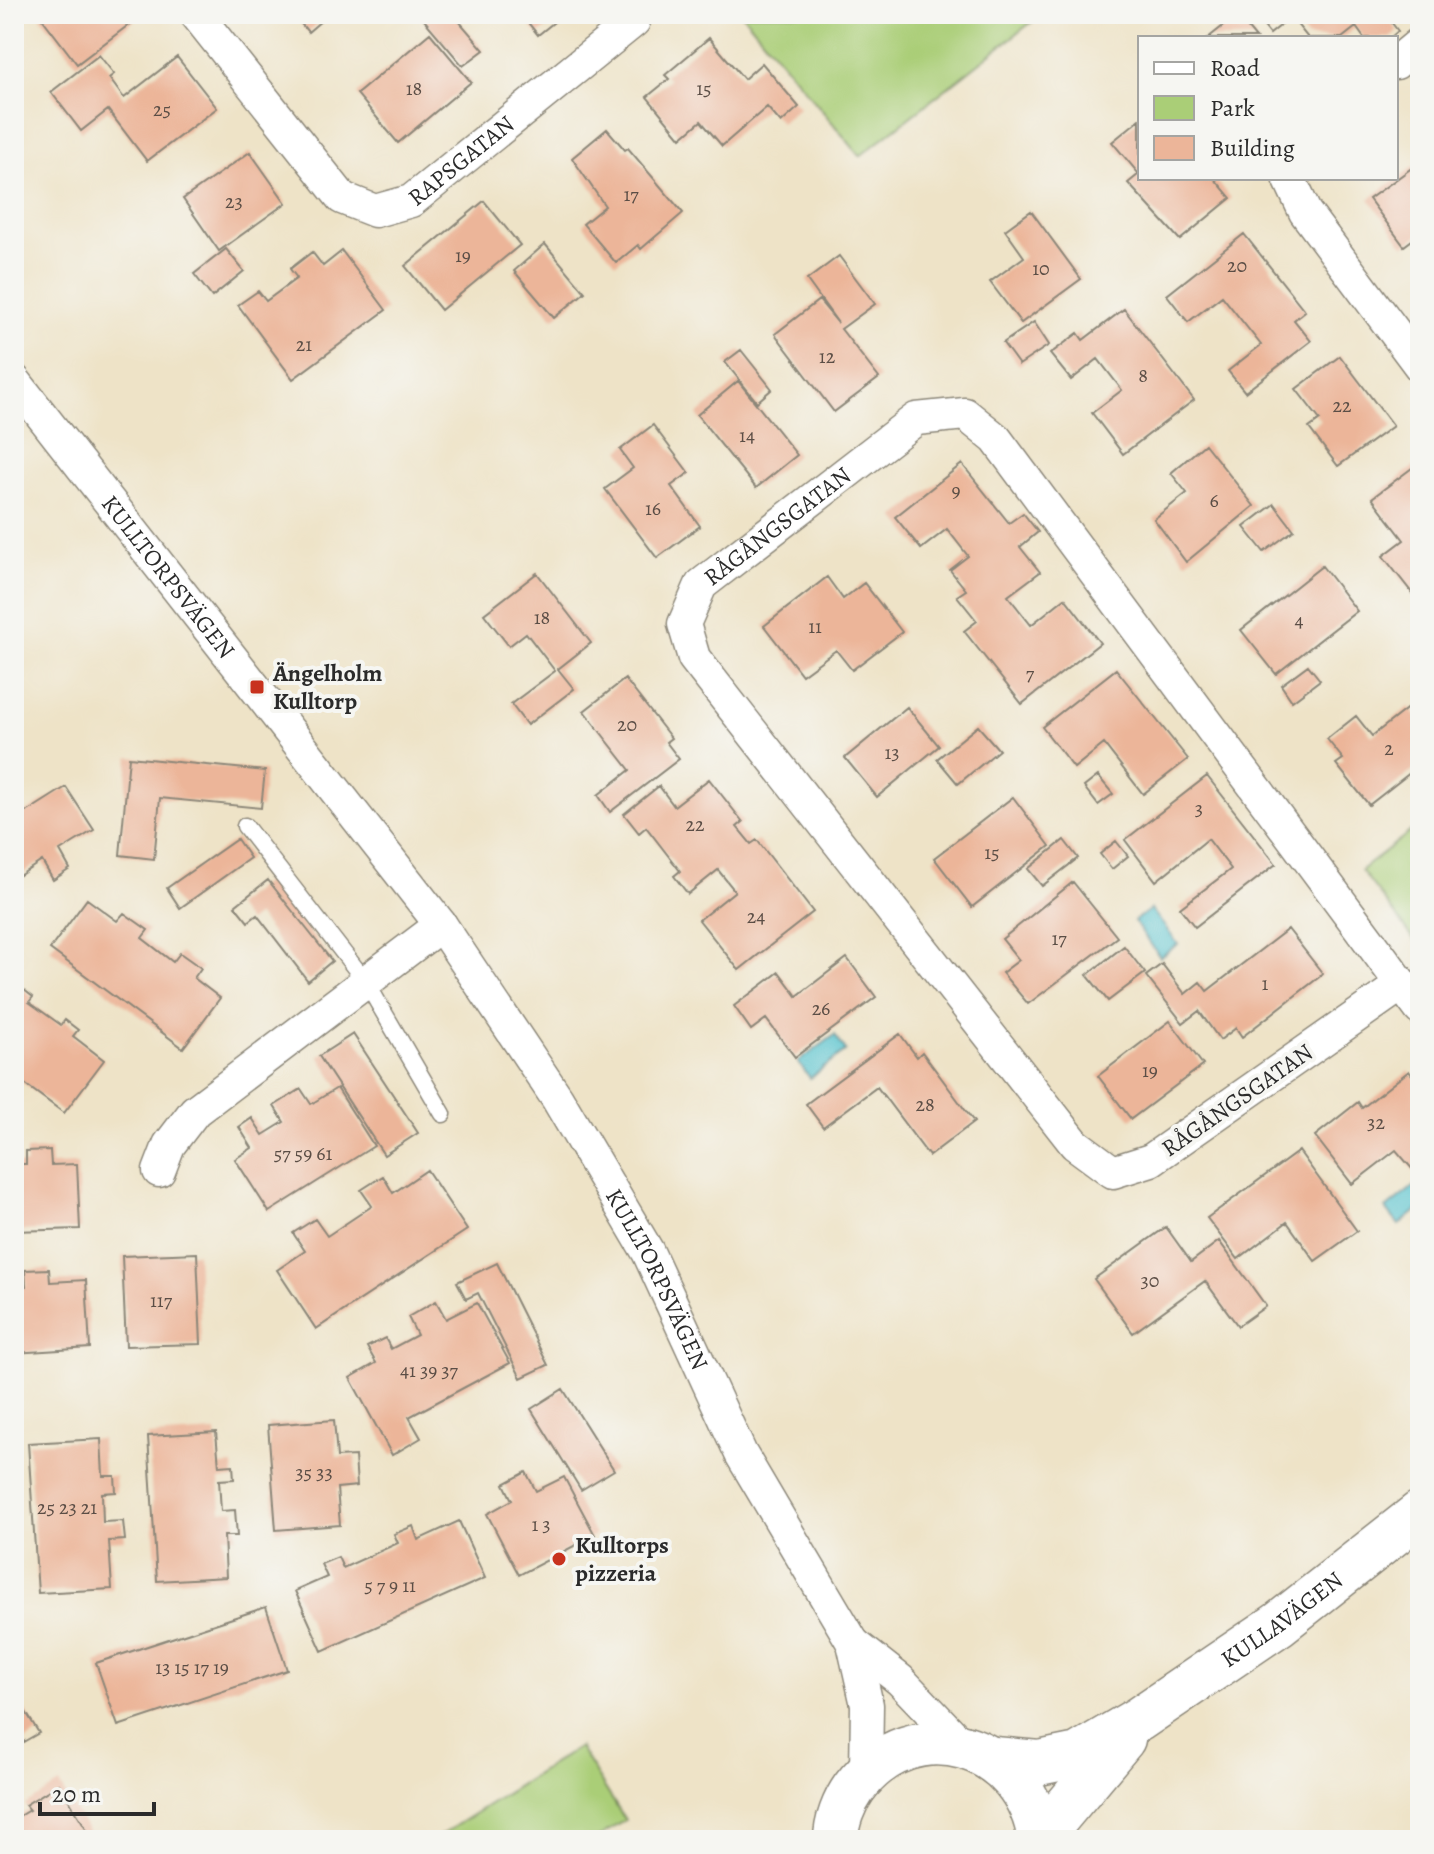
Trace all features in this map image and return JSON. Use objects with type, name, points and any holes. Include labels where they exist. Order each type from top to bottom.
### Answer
[{"type":"street","name":"RAPSGATAN","points":[[196,14],[342,198],[375,211],[411,201],[634,21],[636,14]]},
{"type":"street","points":[[1398,61],[1420,43]]},
{"type":"street","points":[[1290,180],[1305,212],[1420,366]]},
{"type":"street","name":"KULLTORPSVÄGEN","points":[[14,380],[441,925],[557,1098],[648,1252],[741,1454],[853,1643],[867,1705],[866,1772]]},
{"type":"street","name":"RÅGÅNGSGATAN","points":[[965,414],[996,439],[1410,997],[1151,1160],[1113,1172],[1075,1144],[694,658],[684,624],[701,585],[916,419],[965,414]]},
{"type":"street","points":[[159,1171],[169,1145],[195,1111],[441,925]]},
{"type":"street","name":"KULLAVÄGEN","points":[[834,1838],[845,1801],[866,1772],[887,1756],[910,1746],[936,1743],[1039,1763],[1078,1755],[1139,1719],[1279,1624],[1420,1513]]},
{"type":"street","name":"KULLTORPSVÄGEN","points":[[853,1643],[900,1680],[978,1752]]},
{"type":"street","name":"KULLAVÄGEN","points":[[1040,1839],[1139,1719]]},
{"type":"street","name":"KULLAVÄGEN","points":[[978,1752],[1017,1781],[1033,1808],[1040,1839]]},
{"type":"lane","points":[[245,826],[366,982],[443,1114]]},
{"type":"green space","points":[[742,14],[1042,14],[860,156]]},
{"type":"green space","points":[[1420,824],[1420,947],[1361,870]]},
{"type":"green space","points":[[579,1747],[625,1820],[594,1840],[433,1840]]},
{"type":"water","points":[[1151,909],[1178,944],[1160,957],[1134,921]]},
{"type":"water","points":[[835,1035],[846,1051],[810,1078],[798,1062]]},
{"type":"water","points":[[1417,1184],[1420,1208],[1399,1225],[1386,1209]]},
{"type":"building","points":[[45,14],[143,14],[77,64],[41,17]]},
{"type":"building","points":[[293,14],[329,14],[308,32]]},
{"type":"building","points":[[419,14],[453,14],[484,50],[463,66]]},
{"type":"building","points":[[521,14],[564,14],[538,35]]},
{"type":"building","points":[[1254,14],[1289,14],[1291,17],[1270,34]]},
{"type":"building","points":[[1295,14],[1385,14],[1398,31],[1392,36],[1363,36],[1356,27],[1345,36],[1306,36],[1291,17]]},
{"type":"building","points":[[1237,15],[1254,36],[1211,36]]},
{"type":"building","points":[[430,33],[471,82],[398,143],[357,94]]},
{"type":"building","points":[[709,38],[744,79],[762,63],[799,107],[781,123],[767,107],[722,146],[701,121],[681,138],[647,97],[669,79],[665,75]]},
{"type":"building","points":[[99,55],[114,74],[109,78],[124,98],[177,57],[217,108],[147,161],[108,110],[81,131],[51,92]]},
{"type":"building","points":[[1138,121],[1138,173],[1112,142]]},
{"type":"building","points":[[607,129],[625,150],[628,148],[683,213],[641,249],[638,245],[616,263],[583,224],[605,206],[572,158]]},
{"type":"building","points":[[250,152],[286,203],[219,251],[183,199]]},
{"type":"building","points":[[1420,162],[1420,234],[1404,246],[1369,199]]},
{"type":"building","points":[[1138,175],[1138,180],[1216,180],[1231,198],[1180,240],[1128,183]]},
{"type":"building","points":[[484,201],[520,245],[441,310],[405,266]]},
{"type":"building","points":[[1031,211],[1081,279],[1021,323],[990,282],[1024,257],[1005,230]]},
{"type":"building","points":[[1244,234],[1305,311],[1294,320],[1311,341],[1245,392],[1228,371],[1261,345],[1222,296],[1188,322],[1167,295]]},
{"type":"building","points":[[545,244],[585,292],[554,318],[514,271]]},
{"type":"building","points":[[226,249],[244,271],[212,297],[194,274]]},
{"type":"building","points":[[342,251],[386,310],[293,379],[238,305],[258,291],[266,301],[297,278],[290,269],[312,252],[323,266]]},
{"type":"building","points":[[839,256],[875,304],[841,329],[879,378],[834,412],[775,334],[819,300],[838,323],[807,280]]},
{"type":"building","points":[[1124,309],[1194,400],[1123,454],[1092,413],[1122,390],[1098,359],[1071,380],[1050,354],[1078,333],[1083,340]]},
{"type":"building","points":[[1034,322],[1049,345],[1019,365],[1003,343]]},
{"type":"building","points":[[741,350],[772,389],[757,402],[725,362]]},
{"type":"building","points":[[1340,356],[1393,426],[1338,466],[1309,428],[1320,420],[1296,389]]},
{"type":"building","points":[[738,381],[797,455],[756,488],[697,415]]},
{"type":"building","points":[[653,425],[689,473],[671,486],[700,526],[657,558],[605,489],[633,468],[620,450]]},
{"type":"building","points":[[1205,444],[1254,506],[1186,562],[1154,519],[1187,493],[1171,473]]},
{"type":"building","points":[[1420,462],[1420,603],[1383,556],[1404,540],[1372,498]]},
{"type":"building","points":[[962,464],[1009,523],[1023,513],[1038,532],[1020,547],[1040,572],[1008,596],[1031,625],[1065,598],[1100,643],[1022,704],[964,631],[977,621],[957,596],[966,590],[950,570],[968,556],[947,529],[921,549],[895,517]]},
{"type":"building","points":[[1274,504],[1294,530],[1264,552],[1244,527]]},
{"type":"building","points":[[1322,566],[1357,611],[1276,674],[1241,630]]},
{"type":"building","points":[[537,573],[591,643],[558,669],[574,689],[527,725],[511,704],[555,671],[526,633],[509,646],[484,614]]},
{"type":"building","points":[[827,577],[843,599],[864,583],[902,632],[852,670],[836,650],[802,675],[764,626]]},
{"type":"building","points":[[1308,665],[1320,680],[1292,701],[1281,685]]},
{"type":"building","points":[[1116,669],[1188,759],[1143,794],[1104,744],[1074,768],[1042,727]]},
{"type":"building","points":[[625,679],[671,738],[666,742],[679,759],[610,812],[598,795],[630,770],[584,711]]},
{"type":"building","points":[[907,707],[939,746],[877,797],[845,758]]},
{"type":"building","points":[[1409,707],[1420,721],[1420,765],[1369,805],[1336,764],[1343,759],[1327,739],[1356,716],[1372,736]]},
{"type":"building","points":[[978,726],[999,750],[958,784],[937,759]]},
{"type":"building","points":[[129,757],[265,771],[261,808],[160,798],[154,859],[120,855]]},
{"type":"building","points":[[1098,776],[1113,794],[1098,805],[1084,787]]},
{"type":"building","points":[[1207,776],[1276,864],[1195,927],[1180,908],[1231,869],[1208,839],[1156,881],[1125,840]]},
{"type":"building","points":[[709,779],[743,822],[737,827],[751,844],[757,840],[813,912],[739,970],[699,920],[735,891],[718,870],[688,894],[674,876],[680,871],[646,827],[639,833],[624,814],[659,786],[674,806]]},
{"type":"building","points":[[66,787],[94,830],[60,851],[70,869],[53,880],[42,861],[14,879],[14,820]]},
{"type":"building","points":[[1013,797],[1050,846],[972,907],[934,858]]},
{"type":"building","points":[[237,839],[250,858],[180,908],[167,888]]},
{"type":"building","points":[[1064,840],[1078,858],[1042,886],[1028,869]]},
{"type":"building","points":[[1116,841],[1128,856],[1112,869],[1100,854]]},
{"type":"building","points":[[268,880],[332,961],[308,981],[257,915],[248,922],[235,906]]},
{"type":"building","points":[[1073,882],[1117,937],[1028,1004],[1002,973],[1019,960],[1002,939]]},
{"type":"building","points":[[87,899],[117,921],[124,913],[148,930],[142,938],[173,962],[180,953],[201,968],[194,978],[220,998],[183,1048],[50,949]]},
{"type":"building","points":[[1288,929],[1323,974],[1242,1037],[1236,1028],[1220,1040],[1199,1011],[1183,1023],[1146,976],[1162,964],[1185,994],[1200,982],[1207,991]]},
{"type":"building","points":[[1124,946],[1145,973],[1108,1001],[1087,975]]},
{"type":"building","points":[[847,958],[876,997],[795,1057],[766,1019],[751,1030],[734,1006],[779,972],[797,996]]},
{"type":"building","points":[[14,982],[33,997],[29,1002],[61,1025],[65,1020],[78,1030],[73,1036],[104,1060],[64,1113],[14,1076]]},
{"type":"building","points":[[1170,1021],[1203,1065],[1131,1119],[1098,1076]]},
{"type":"building","points":[[353,1034],[418,1133],[384,1155],[319,1056]]},
{"type":"building","points":[[900,1034],[917,1057],[922,1052],[974,1122],[929,1156],[877,1087],[823,1127],[806,1104]]},
{"type":"building","points":[[1409,1071],[1420,1086],[1420,1178],[1396,1150],[1352,1184],[1315,1136],[1358,1102],[1362,1108]]},
{"type":"building","points":[[337,1088],[374,1146],[269,1212],[235,1159],[252,1148],[239,1127],[252,1118],[263,1135],[284,1122],[274,1106],[301,1089],[311,1104]]},
{"type":"building","points":[[50,1150],[51,1165],[77,1164],[80,1229],[14,1231],[14,1164],[26,1164],[26,1151]]},
{"type":"building","points":[[1299,1151],[1357,1231],[1315,1261],[1287,1222],[1238,1259],[1207,1218]]},
{"type":"building","points":[[427,1170],[467,1230],[316,1329],[277,1270],[305,1251],[293,1233],[315,1219],[327,1236],[372,1206],[361,1190],[383,1176],[393,1193]]},
{"type":"building","points":[[1166,1227],[1191,1262],[1219,1241],[1266,1306],[1238,1326],[1205,1281],[1133,1333],[1094,1279]]},
{"type":"building","points":[[197,1253],[201,1344],[126,1346],[122,1256]]},
{"type":"building","points":[[497,1263],[548,1365],[521,1378],[478,1293],[466,1299],[457,1282]]},
{"type":"building","points":[[49,1269],[50,1282],[86,1280],[90,1348],[14,1353],[14,1287],[26,1286],[25,1270]]},
{"type":"building","points":[[436,1301],[446,1319],[477,1303],[510,1363],[409,1417],[421,1438],[392,1455],[350,1378],[376,1363],[367,1347],[385,1338],[391,1349],[417,1335],[408,1317]]},
{"type":"building","points":[[563,1389],[614,1470],[581,1490],[531,1409]]},
{"type":"building","points":[[334,1420],[337,1457],[355,1456],[357,1486],[337,1488],[340,1525],[276,1530],[268,1425]]},
{"type":"building","points":[[216,1432],[219,1466],[233,1465],[234,1479],[219,1480],[221,1511],[235,1510],[237,1536],[224,1536],[226,1577],[157,1581],[148,1436]]},
{"type":"building","points":[[101,1439],[103,1476],[115,1476],[116,1492],[102,1493],[103,1522],[123,1521],[125,1540],[109,1541],[112,1589],[38,1593],[28,1443]]},
{"type":"building","points":[[526,1472],[536,1491],[564,1477],[595,1535],[519,1575],[487,1514],[512,1500],[504,1484]]},
{"type":"building","points":[[459,1521],[485,1578],[322,1651],[295,1591],[327,1577],[321,1564],[338,1557],[343,1568],[398,1543],[394,1534],[413,1526],[418,1540]]},
{"type":"building","points":[[266,1607],[287,1670],[118,1726],[96,1663]]},
{"type":"building","points":[[14,1693],[39,1733],[18,1745],[14,1739]]},
{"type":"building","points":[[59,1784],[92,1838],[14,1840],[14,1819],[29,1810],[25,1805]]},
{"type":"place","name":"Ängelholm Kulltorp","points":[[257,687]]},
{"type":"place","name":"Kulltorps pizzeria","points":[[559,1559]]}]
